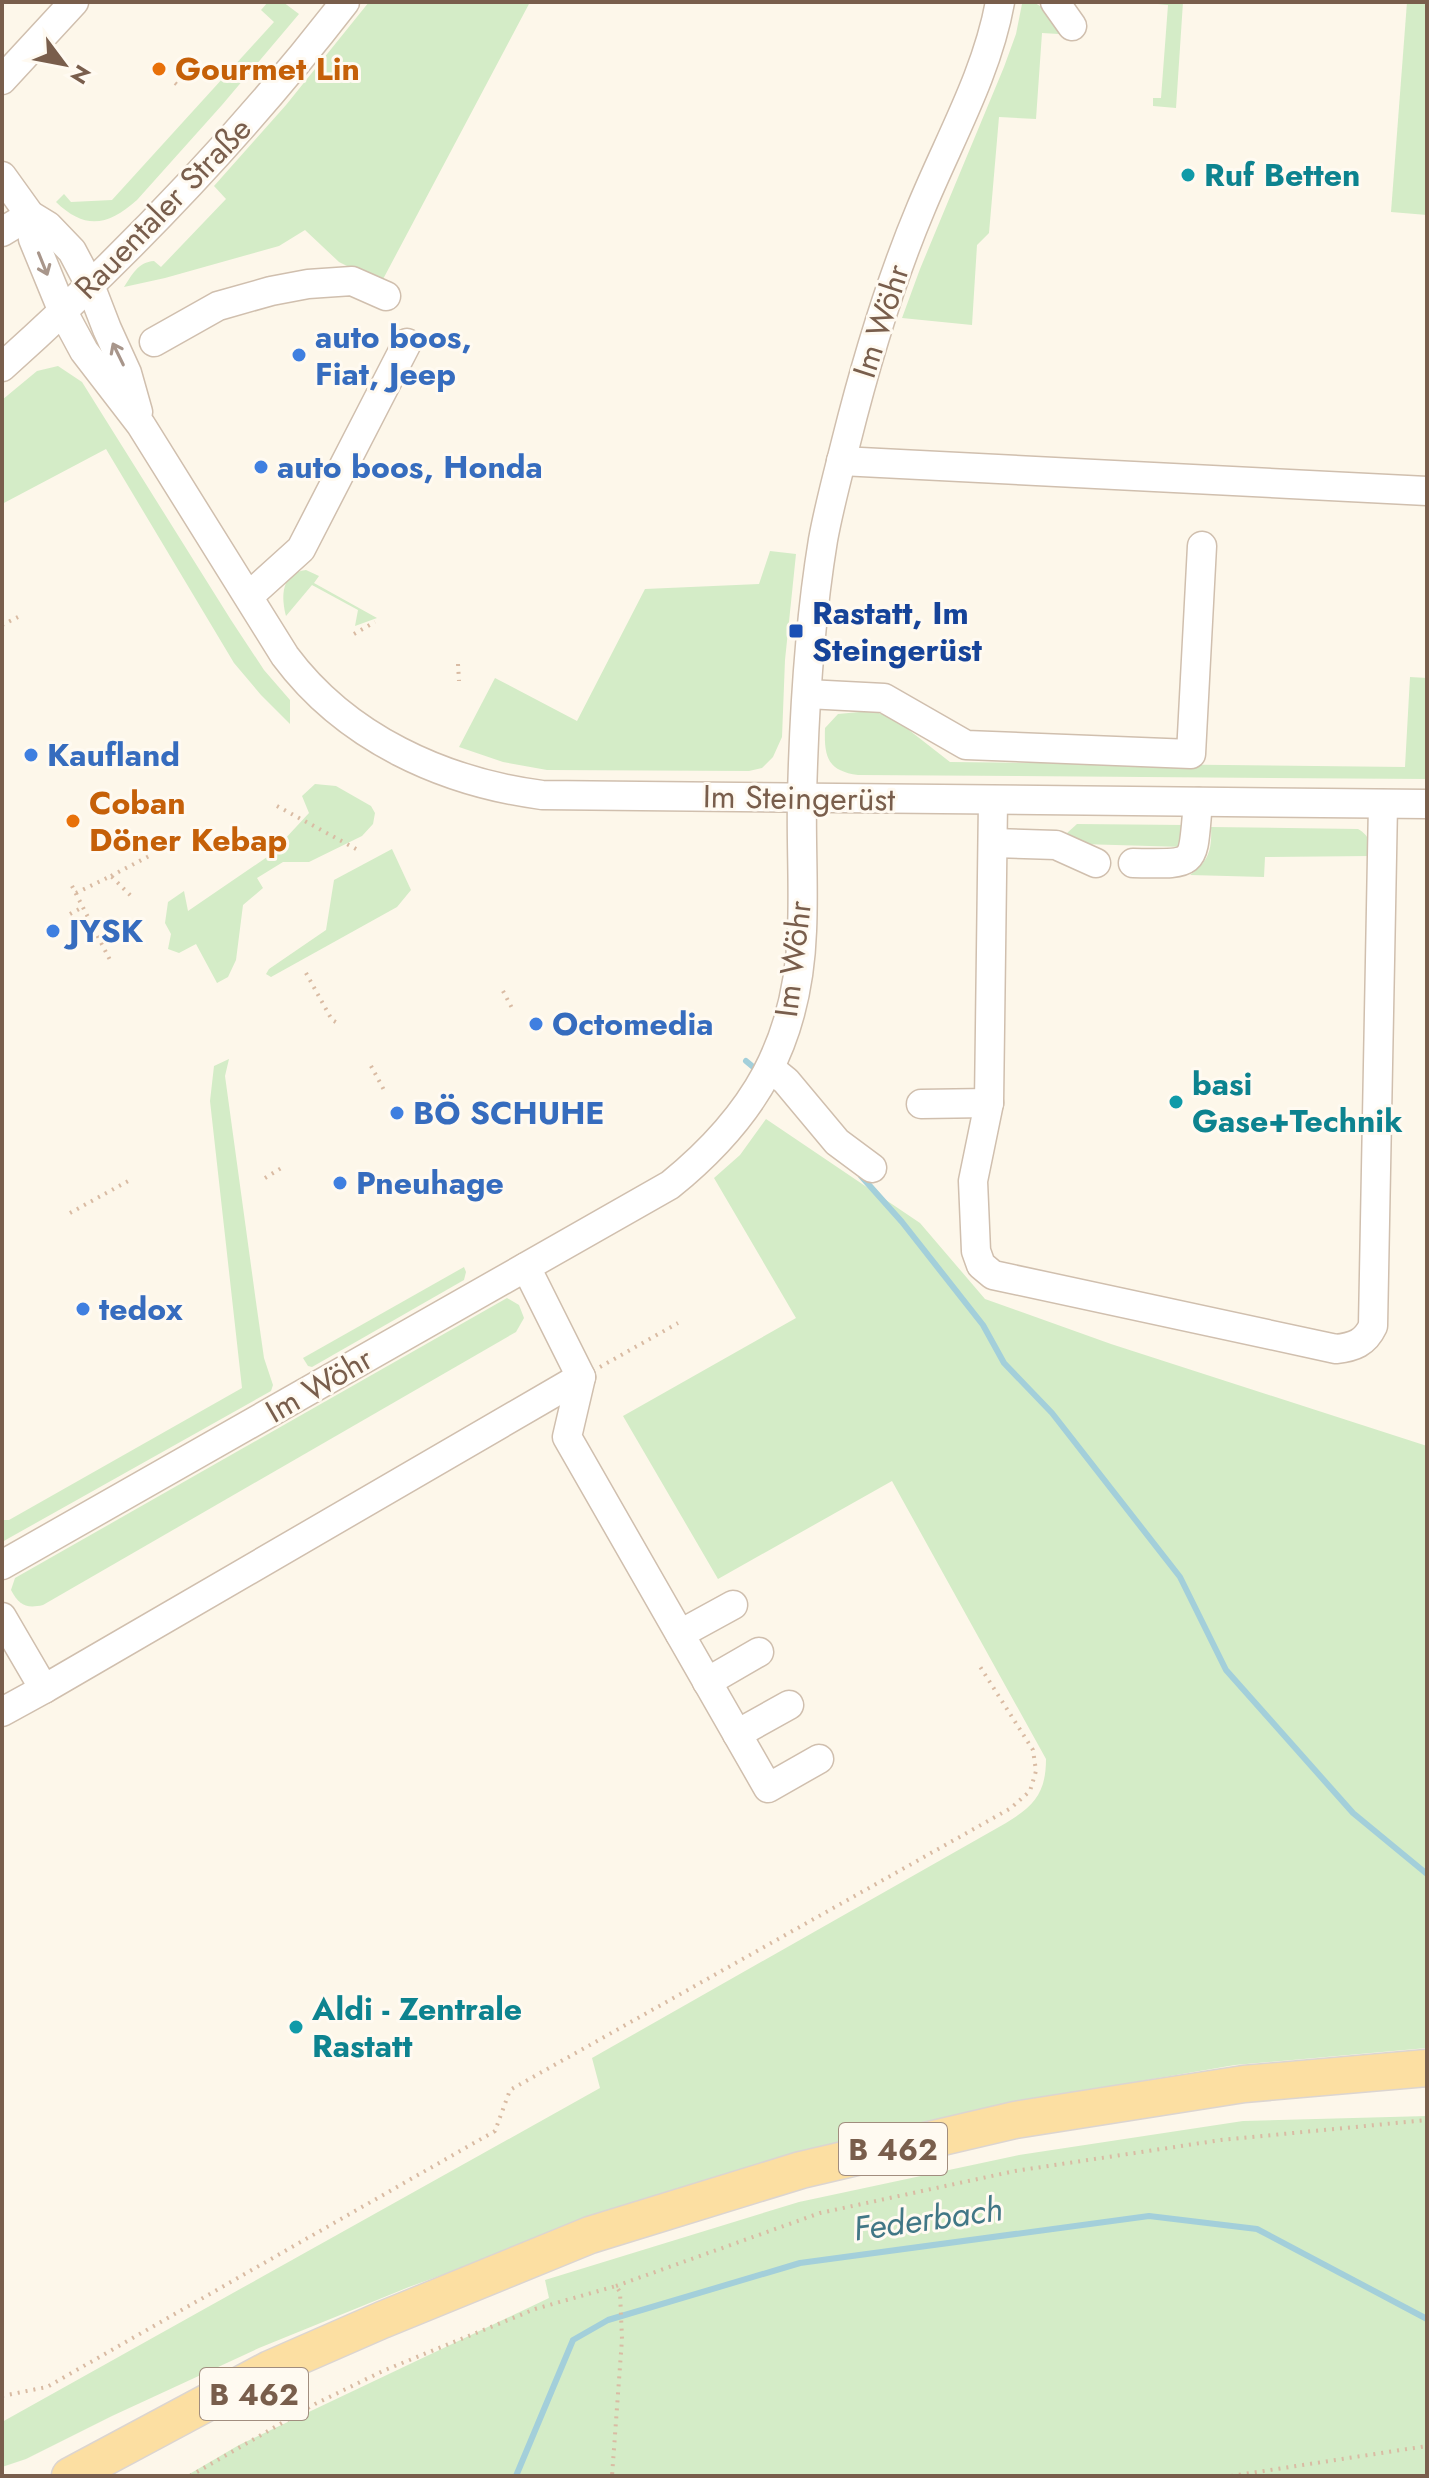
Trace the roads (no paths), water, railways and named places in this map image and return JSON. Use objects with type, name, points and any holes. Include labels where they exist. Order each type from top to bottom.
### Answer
[{"type":"main road","name":"B 462","points":[[70,2476],[270,2369],[382,2320],[590,2235],[801,2170],[1015,2120],[1244,2084],[1427,2068]]},
{"type":"main road","name":"B 462","points":[[121,2476],[192,2429],[382,2320]]},
{"type":"street","points":[[62,39],[14,90],[2,79],[74,2]]},
{"type":"street","name":"Rauentaler Straße","points":[[2,367],[63,312],[209,164],[301,59],[345,2]]},
{"type":"street","name":"Im Wöhr","points":[[2,1565],[670,1185],[733,1124],[761,1087],[790,1018],[798,976],[802,932],[802,797],[811,620],[824,537],[841,461],[884,341],[891,284],[994,37],[1000,2]]},
{"type":"street","points":[[1055,2],[1072,26]]},
{"type":"street","points":[[2,176],[30,215],[2,232]]},
{"type":"street","name":"Im Steingerüst","points":[[30,215],[48,226],[72,251],[90,285],[127,373],[141,425]]},
{"type":"street","name":"Im Steingerüst","points":[[30,215],[33,239],[63,312],[84,351],[141,425],[297,672],[331,707],[368,734],[393,749],[466,780],[542,795],[1427,804]]},
{"type":"street","points":[[154,342],[218,306],[271,291],[308,284],[352,281],[386,296]]},
{"type":"street","points":[[249,596],[301,549],[407,343]]},
{"type":"street","points":[[841,461],[1427,491]]},
{"type":"street","points":[[807,694],[884,698],[966,745],[1191,754],[1202,546]]},
{"type":"street","points":[[993,801],[989,1103],[973,1181],[976,1251],[981,1265],[993,1275],[1336,1349],[1353,1347],[1368,1338],[1373,1326],[1383,804]]},
{"type":"street","points":[[1133,863],[1176,864],[1187,860],[1194,851],[1198,802]]},
{"type":"street","points":[[993,843],[1056,845],[1096,863]]},
{"type":"street","points":[[770,1068],[786,1081],[837,1142],[872,1168]]},
{"type":"street","points":[[921,1104],[989,1103]]},
{"type":"street","points":[[526,1267],[581,1377],[567,1437],[768,1788],[819,1759]]},
{"type":"street","points":[[2,1712],[581,1377]]},
{"type":"street","points":[[680,1634],[733,1605]]},
{"type":"street","points":[[2,1617],[44,1689]]},
{"type":"street","points":[[707,1682],[759,1652]]},
{"type":"street","points":[[737,1734],[789,1705]]},
{"type":"waterway","points":[[746,1061],[758,1071]]},
{"type":"waterway","points":[[861,1176],[902,1222],[983,1325],[1004,1363],[1052,1413],[1180,1577],[1226,1670],[1353,1813],[1427,1874]]},
{"type":"waterway","name":"Federbach","points":[[516,2476],[573,2340],[608,2320],[800,2263],[1149,2216],[1257,2229],[1427,2319]]},
{"type":"place","name":"Gourmet Lin","points":[[159,69]]},
{"type":"place","name":"Ruf Betten","points":[[1188,175]]},
{"type":"place","name":"auto boos, Fiat, Jeep","points":[[299,355]]},
{"type":"place","name":"auto boos, Honda","points":[[261,467]]},
{"type":"place","name":"Rastatt, Im Steingerüst","points":[[796,631]]},
{"type":"place","name":"Kaufland","points":[[31,755]]},
{"type":"place","name":"Coban Döner Kebap","points":[[73,821]]},
{"type":"place","name":"JYSK","points":[[53,931]]},
{"type":"place","name":"Octomedia","points":[[536,1024]]},
{"type":"place","name":"basi Gase+Technik","points":[[1176,1102]]},
{"type":"place","name":"BÖ SCHUHE","points":[[397,1113]]},
{"type":"place","name":"Pneuhage","points":[[340,1183]]},
{"type":"place","name":"tedox","points":[[83,1309]]},
{"type":"place","name":"Aldi - Zentrale Rastatt","points":[[296,2027]]}]
